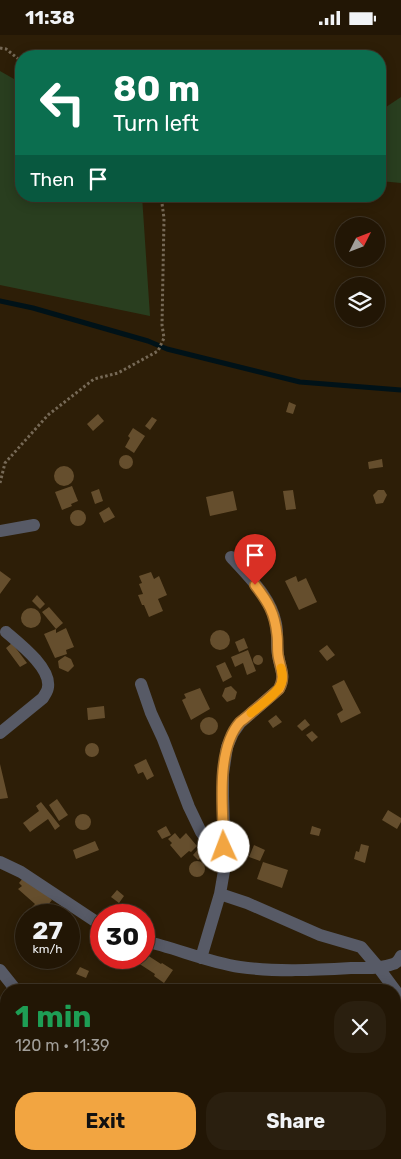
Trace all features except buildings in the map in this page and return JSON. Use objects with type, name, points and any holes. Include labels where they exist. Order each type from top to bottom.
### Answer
[{"type":"street","points":[[0,531],[34,525]]},
{"type":"street","points":[[201,958],[220,894],[224,865],[222,796],[227,747],[240,723],[279,689],[283,677],[278,654],[276,625],[270,607],[255,585],[231,557]]},
{"type":"street","points":[[0,733],[43,698],[48,690],[46,675],[38,663],[26,649],[6,632]]},
{"type":"street","points":[[141,684],[189,807],[201,832],[224,865]]},
{"type":"street","points":[[0,862],[21,872],[90,918]]},
{"type":"street","points":[[220,894],[247,903],[320,935],[361,947],[391,984]]},
{"type":"street","points":[[155,944],[201,958],[241,967],[268,969],[378,967],[394,964],[400,959]]},
{"type":"street","points":[[0,970],[11,984]]},
{"type":"path","points":[[0,47],[15,56]]},
{"type":"path","points":[[0,483],[5,463],[48,415],[94,379],[118,373],[158,351],[164,338],[162,325],[164,218],[162,202]]},
{"type":"green space","points":[[0,71],[15,80],[15,202],[142,202],[150,316],[0,285]]},
{"type":"green space","points":[[401,97],[401,183],[386,182],[386,107]]},
{"type":"waterway","points":[[0,301],[33,308],[148,341],[167,349],[300,382],[401,390]]},
{"type":"slow traffic","points":[[251,713],[279,689],[283,677],[281,668]]},
{"type":"route","points":[[224,847],[222,796],[227,747],[240,723],[279,689],[283,677],[278,654],[274,615],[255,585]]}]
